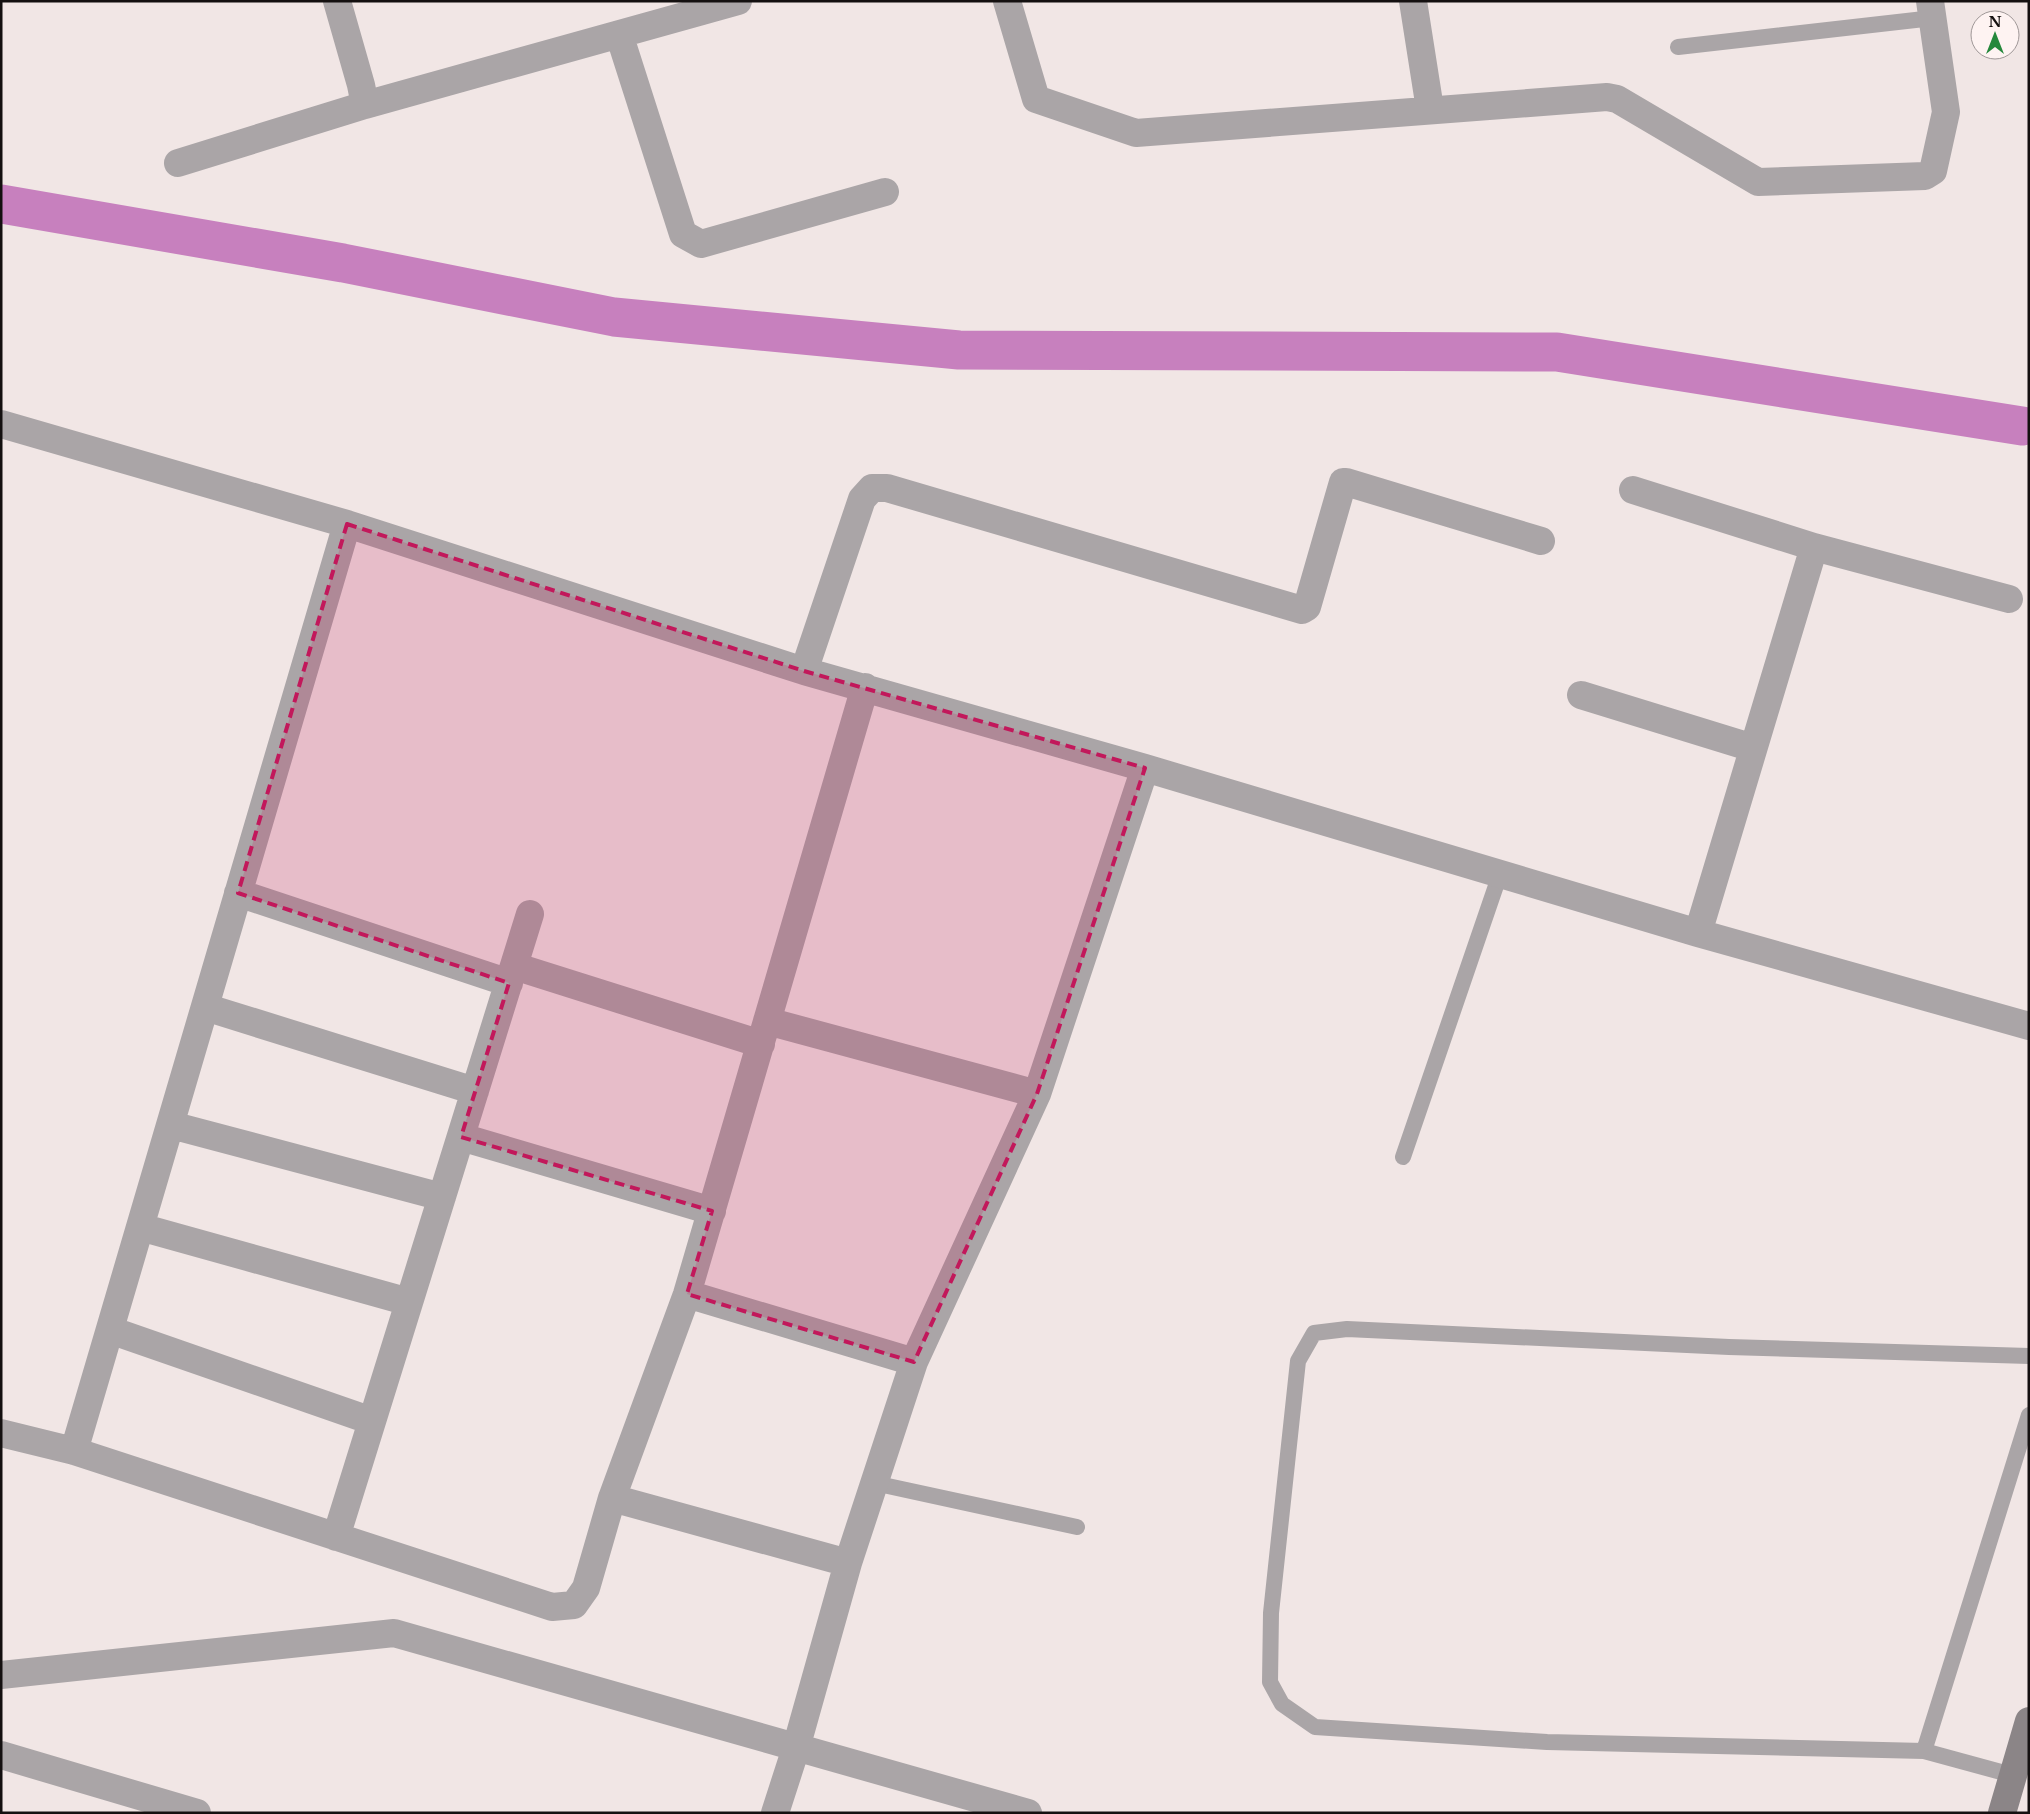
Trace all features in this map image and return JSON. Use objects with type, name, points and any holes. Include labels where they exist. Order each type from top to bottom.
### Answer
[{"type":"main road","points":[[2002,1813],[2029,1721]]},
{"type":"street","points":[[337,1],[365,105]]},
{"type":"street","points":[[178,163],[365,105],[738,1]]},
{"type":"street","points":[[1007,1],[1036,100],[1136,133],[1430,109],[1607,97],[1616,100],[1758,182],[1926,176],[1933,171],[1946,112],[1932,10]]},
{"type":"street","points":[[1413,1],[1430,109]]},
{"type":"street","points":[[619,34],[683,234],[701,244],[885,192]]},
{"type":"street","points":[[1,424],[347,524],[804,671],[1145,768],[1698,933],[2029,1026]]},
{"type":"street","points":[[804,671],[862,500],[872,488],[887,488],[1302,610],[1307,607],[1343,482],[1541,541]]},
{"type":"street","points":[[1634,490],[1814,546],[2009,599]]},
{"type":"street","points":[[74,1451],[347,524]]},
{"type":"street","points":[[1698,933],[1814,546]]},
{"type":"street","points":[[1,1433],[74,1451],[552,1606],[574,1605],[586,1588],[612,1498],[687,1294],[865,687]]},
{"type":"street","points":[[1581,694],[1753,748]]},
{"type":"street","points":[[775,1813],[796,1748],[848,1563],[914,1362],[1037,1094],[1145,768]]},
{"type":"street","points":[[238,893],[511,974],[1037,1094]]},
{"type":"street","points":[[336,1537],[530,914]]},
{"type":"street","points":[[205,1007],[475,1091]]},
{"type":"street","points":[[171,1125],[442,1197]]},
{"type":"street","points":[[461,1137],[712,1211]]},
{"type":"street","points":[[140,1227],[409,1302]]},
{"type":"street","points":[[687,1294],[914,1362]]},
{"type":"street","points":[[110,1330],[372,1421]]},
{"type":"street","points":[[612,1498],[848,1563]]},
{"type":"street","points":[[1,1676],[394,1633],[1028,1813]]},
{"type":"street","points":[[1,1754],[197,1813]]},
{"type":"lane","points":[[1678,48],[1932,10]]},
{"type":"lane","points":[[1403,1157],[1500,874]]},
{"type":"lane","points":[[2012,1775],[1924,1751],[1547,1742],[1316,1727],[1282,1704],[1270,1682],[1271,1613],[1298,1361],[1314,1334],[1347,1328],[1729,1346],[2029,1356]]},
{"type":"lane","points":[[1924,1751],[2029,1415]]},
{"type":"lane","points":[[874,1483],[1077,1527]]},
{"type":"highlighted area","points":[[347,524],[804,671],[1145,768],[1037,1094],[914,1362],[687,1294],[712,1211],[461,1137],[509,983],[238,893]]},
{"type":"waterway","points":[[1,204],[343,263],[614,317],[959,350],[1557,352],[2022,426]]}]
